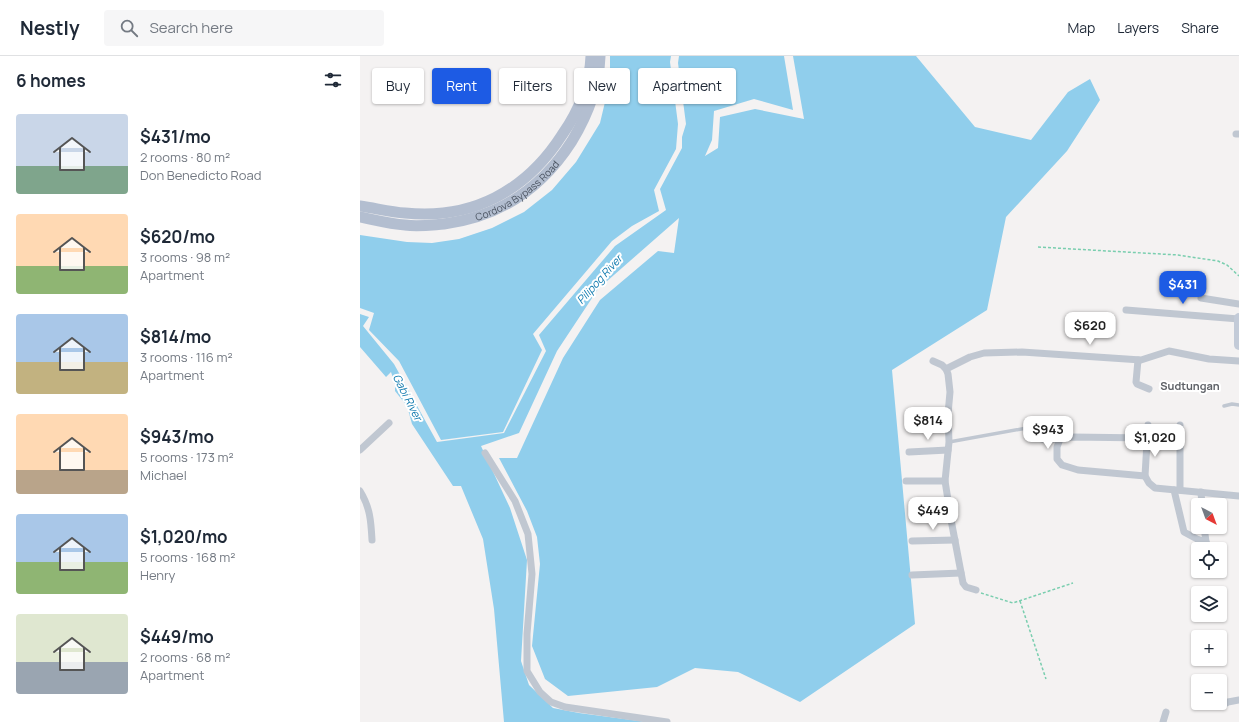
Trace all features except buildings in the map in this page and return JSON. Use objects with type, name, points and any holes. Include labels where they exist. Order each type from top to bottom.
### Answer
[{"type":"main road","name":"Cordova Bypass Road","points":[[360,206],[405,214],[428,214],[456,211],[483,203],[509,191],[536,170],[553,150],[569,125],[585,92],[589,77],[590,56]]},
{"type":"main road","name":"Cordova Bypass Road","points":[[360,217],[405,225],[430,226],[461,222],[487,214],[513,201],[531,189],[562,157],[577,132],[589,108],[598,78],[600,56]]},
{"type":"street","points":[[1200,298],[1239,304]]},
{"type":"street","points":[[1126,310],[1239,319],[1239,345]]},
{"type":"street","points":[[946,369],[970,357],[984,353],[1030,352],[1142,360],[1169,351],[1209,359],[1239,361]]},
{"type":"street","points":[[1138,360],[1136,382],[1137,384],[1149,389]]},
{"type":"street","points":[[933,361],[942,365],[946,369],[950,392],[948,414],[949,442],[945,481],[961,573],[963,583],[966,587],[976,590]]},
{"type":"street","points":[[360,450],[389,423]]},
{"type":"street","points":[[1148,425],[1145,476],[1149,483],[1155,488],[1239,496]]},
{"type":"street","points":[[1180,425],[1177,490],[1184,532],[1201,542]]},
{"type":"street","points":[[1042,439],[1072,437],[1147,438]]},
{"type":"street","points":[[1060,439],[1057,447],[1057,459],[1062,465],[1078,470],[1145,476]]},
{"type":"street","points":[[909,452],[948,450]]},
{"type":"street","points":[[485,453],[515,501],[528,534],[532,574],[527,634],[527,671],[540,692],[551,702],[565,707],[667,722]]},
{"type":"street","points":[[906,481],[945,481]]},
{"type":"street","points":[[360,491],[369,510],[372,540]]},
{"type":"street","points":[[1201,492],[1201,498]]},
{"type":"street","points":[[912,541],[955,540]]},
{"type":"street","points":[[912,575],[961,573]]},
{"type":"street","points":[[1227,702],[1239,700]]},
{"type":"street","points":[[1163,722],[1166,712]]},
{"type":"lane","points":[[1224,406],[1232,404],[1239,405]]},
{"type":"lane","points":[[949,442],[1038,426]]},
{"type":"path","points":[[1038,248],[1178,255],[1218,261],[1227,265],[1239,276]]},
{"type":"path","points":[[976,590],[1013,603],[1073,583]]},
{"type":"path","points":[[1020,601],[1046,679]]},
{"type":"water","points":[[610,56],[671,56],[671,68],[638,68],[638,104],[675,104],[678,124],[676,149],[654,190],[659,211],[632,226],[612,241],[533,334],[542,350],[503,432],[441,440],[399,361],[369,330],[374,313],[360,308],[360,235],[407,242],[432,243],[459,239],[492,228],[524,212],[552,190],[576,162],[600,123],[605,104],[630,104],[630,68],[610,68]]},
{"type":"water","points":[[679,56],[784,56],[793,110],[754,99],[714,111],[712,140],[705,156],[718,148],[720,117],[755,109],[804,119],[793,56],[916,56],[975,127],[1031,140],[1068,92],[1090,79],[1100,100],[1067,151],[1006,217],[987,310],[892,370],[915,624],[800,702],[738,672],[695,668],[657,687],[568,696],[545,679],[532,646],[540,564],[537,537],[527,511],[499,458],[517,458],[563,358],[600,300],[658,251],[674,253],[679,218],[598,289],[557,351],[519,433],[481,446],[510,508],[527,560],[521,661],[529,685],[553,708],[647,722],[504,722],[494,609],[483,539],[461,486],[453,486],[412,424],[407,406],[395,391],[395,384],[391,372],[386,377],[360,347],[360,314],[369,317],[363,326],[394,364],[437,442],[504,433],[546,351],[539,335],[615,246],[666,210],[660,189],[682,148],[682,137],[686,124],[683,104],[736,104],[736,68],[679,68]]},
{"type":"district","name":"Sudtungan","points":[[1190,385]]},
{"type":"water label","name":"Pilipog River","points":[[599,279]]},
{"type":"water label","name":"Gabi River","points":[[408,397]]}]
